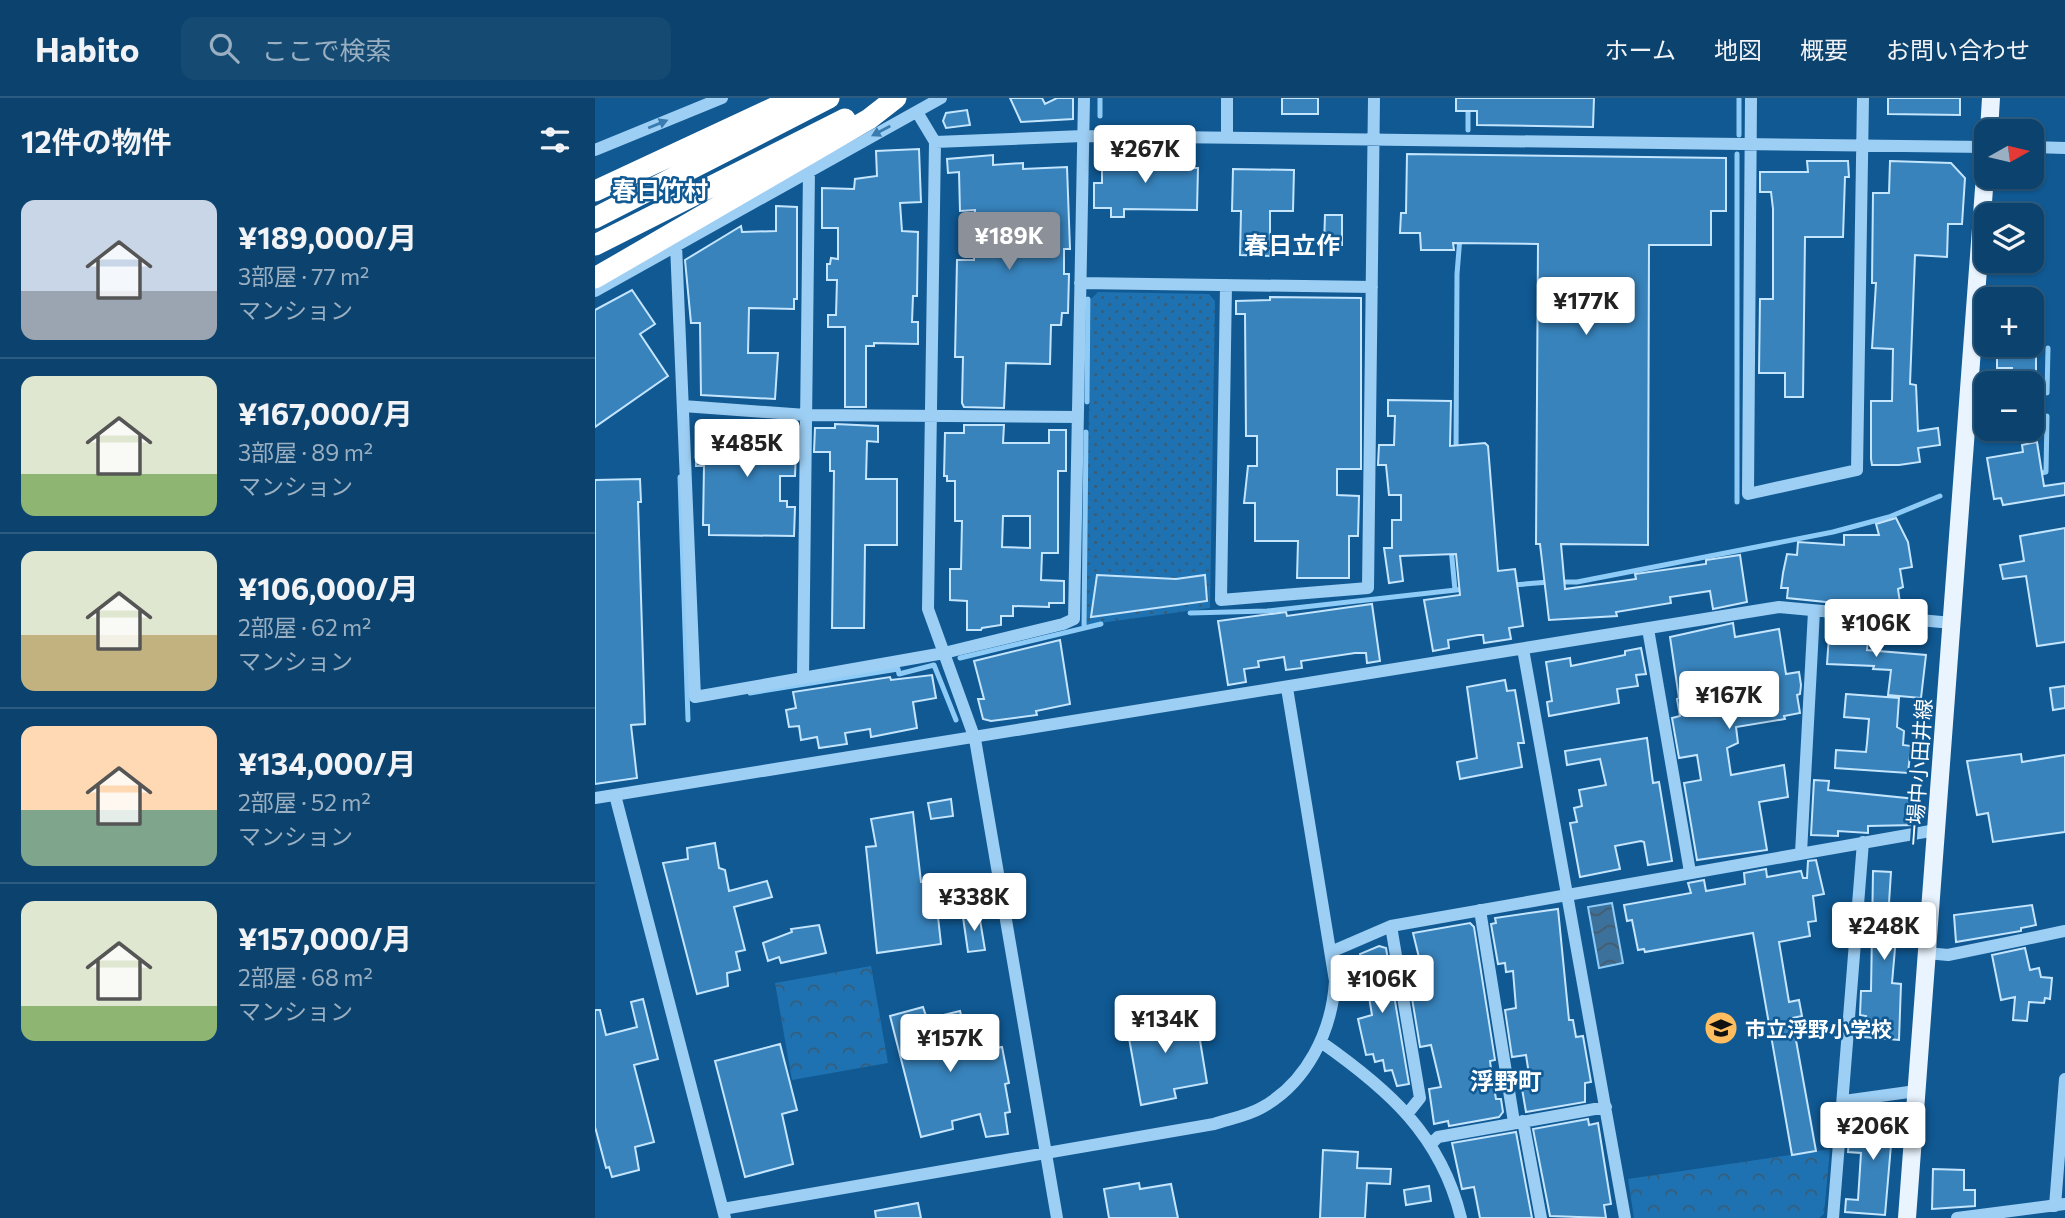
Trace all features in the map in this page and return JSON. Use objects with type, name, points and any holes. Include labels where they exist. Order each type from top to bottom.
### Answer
[{"type":"highway","points":[[595,191],[796,98]]},
{"type":"highway","points":[[595,211],[821,98]]},
{"type":"highway","points":[[595,218],[829,98]]},
{"type":"highway","points":[[595,244],[880,98]]},
{"type":"highway","points":[[595,244],[888,98]]},
{"type":"highway","points":[[595,278],[869,119],[896,98]]},
{"type":"main road","points":[[1990,119],[1991,98]]},
{"type":"main road","name":"一場中小田井線","points":[[1907,1218],[1984,189]]},
{"type":"street","points":[[595,150],[722,98]]},
{"type":"street","points":[[595,291],[941,98]]},
{"type":"street","points":[[676,245],[695,697],[944,653],[1018,636],[1074,619],[1084,98]]},
{"type":"street","points":[[1227,98],[1227,138]]},
{"type":"street","points":[[1226,285],[1221,600],[1368,588],[1374,98]]},
{"type":"street","points":[[1751,98],[1748,494],[1857,470],[1863,98]]},
{"type":"street","points":[[917,112],[935,142],[928,609],[975,739],[1057,1218]]},
{"type":"street","points":[[935,142],[1083,136],[1974,147]]},
{"type":"street","points":[[2044,147],[2065,148]]},
{"type":"street","points":[[803,678],[809,170]]},
{"type":"street","points":[[1080,284],[1372,287]]},
{"type":"street","points":[[683,406],[806,415],[1078,417]]},
{"type":"street","points":[[595,798],[975,739],[1779,607],[1952,623]]},
{"type":"street","points":[[1801,853],[1814,611]]},
{"type":"street","points":[[1648,629],[1690,872]]},
{"type":"street","points":[[1523,649],[1625,1218]]},
{"type":"street","points":[[615,795],[724,1213],[1214,1124],[1261,1109],[1295,1083],[1321,1042],[1334,1007],[1333,951],[1287,688]]},
{"type":"street","points":[[1333,951],[1391,926],[1936,830]]},
{"type":"street","points":[[1833,1218],[1863,842]]},
{"type":"street","points":[[1480,910],[1519,1121],[1541,1218]]},
{"type":"street","points":[[1391,926],[1420,1098],[1408,1113]]},
{"type":"street","points":[[1927,953],[1948,955],[2065,931]]},
{"type":"street","points":[[1321,1042],[1368,1075],[1408,1113],[1430,1145],[1455,1194],[1461,1218]]},
{"type":"street","points":[[1957,1218],[2060,1205],[2065,1079]]},
{"type":"street","points":[[1844,1101],[1916,1091]]},
{"type":"street","points":[[1430,1145],[1438,1137],[1606,1107]]},
{"type":"green space","points":[[1098,292],[1209,294],[1215,301],[1210,608],[1085,625],[1091,299]]},
{"type":"green space","points":[[871,966],[888,1063],[792,1080],[775,983]]},
{"type":"green space","points":[[1830,1149],[1824,1214],[1819,1218],[1634,1218],[1628,1179]]},
{"type":"water","points":[[1612,903],[1623,963],[1599,968],[1588,907]]},
{"type":"building","points":[[1010,98],[1042,98],[1045,104],[1057,98],[1073,98],[1073,119],[1021,122]]},
{"type":"building","points":[[1282,98],[1318,98],[1318,114],[1282,114]]},
{"type":"building","points":[[1456,98],[1594,98],[1593,127],[1477,125],[1477,111],[1456,111]]},
{"type":"building","points":[[1888,98],[1960,98],[1960,115],[1888,114]]},
{"type":"building","points":[[967,110],[970,125],[946,128],[943,121],[946,113]]},
{"type":"building","points":[[919,149],[921,202],[900,203],[902,231],[918,232],[917,296],[913,296],[912,322],[918,322],[918,344],[874,343],[874,346],[866,346],[866,407],[845,407],[845,327],[828,327],[828,315],[836,315],[837,280],[827,280],[827,264],[830,264],[831,258],[838,259],[838,228],[822,228],[822,188],[854,189],[855,179],[877,176],[876,151]]},
{"type":"building","points":[[1128,152],[1176,158],[1176,168],[1198,168],[1197,210],[1124,209],[1124,217],[1111,217],[1111,208],[1094,208],[1094,183],[1102,183],[1102,156],[1127,157]]},
{"type":"building","points":[[1407,154],[1726,158],[1726,211],[1711,211],[1711,245],[1649,245],[1648,545],[1561,544],[1565,589],[1636,579],[1635,574],[1706,564],[1706,560],[1740,555],[1747,602],[1713,609],[1710,591],[1670,597],[1671,603],[1616,612],[1617,616],[1549,620],[1540,544],[1536,544],[1538,244],[1453,243],[1454,250],[1421,250],[1420,233],[1400,233],[1401,213],[1406,213]]},
{"type":"building","points":[[993,155],[993,165],[1023,163],[1023,169],[1067,167],[1070,249],[1064,249],[1064,274],[1069,274],[1068,313],[1062,313],[1061,325],[1051,325],[1050,364],[1006,363],[1004,408],[964,407],[963,357],[955,357],[957,260],[974,260],[975,210],[960,211],[959,172],[948,173],[947,159]]},
{"type":"building","points":[[1807,161],[1848,161],[1849,177],[1845,177],[1843,237],[1805,237],[1803,397],[1785,397],[1785,373],[1759,373],[1760,299],[1773,299],[1773,209],[1771,192],[1760,192],[1760,172],[1808,172]]},
{"type":"building","points":[[1890,161],[1951,163],[1965,178],[1962,224],[1948,224],[1947,257],[1915,255],[1910,384],[1916,385],[1918,431],[1938,428],[1940,445],[1918,448],[1920,462],[1872,465],[1871,401],[1892,401],[1893,349],[1872,348],[1876,283],[1872,283],[1873,193],[1889,193]]},
{"type":"building","points":[[1233,169],[1294,170],[1293,211],[1270,211],[1270,256],[1240,255],[1241,211],[1232,211]]},
{"type":"building","points":[[776,206],[797,207],[797,299],[794,299],[794,309],[749,308],[748,353],[778,353],[775,399],[701,395],[700,323],[691,323],[685,260],[741,226],[742,232],[776,231]]},
{"type":"building","points":[[1325,215],[1342,215],[1342,245],[1324,245]]},
{"type":"building","points":[[632,290],[655,324],[640,334],[668,376],[595,427],[595,310]]},
{"type":"building","points":[[1270,297],[1361,298],[1361,469],[1337,469],[1337,495],[1359,496],[1358,536],[1349,536],[1349,578],[1297,578],[1298,541],[1255,541],[1255,503],[1244,503],[1248,466],[1257,466],[1257,436],[1246,436],[1245,314],[1236,314],[1236,301],[1270,300]]},
{"type":"building","points":[[1997,357],[2036,357],[2036,371],[1997,368]]},
{"type":"building","points":[[1388,400],[1451,401],[1450,446],[1485,443],[1488,446],[1498,571],[1515,569],[1523,626],[1509,628],[1511,639],[1484,643],[1483,635],[1478,635],[1448,640],[1449,648],[1433,651],[1424,600],[1460,595],[1456,554],[1400,556],[1403,581],[1389,583],[1384,548],[1392,548],[1392,520],[1401,520],[1401,495],[1389,495],[1386,465],[1378,465],[1379,445],[1394,445],[1395,416],[1388,416]]},
{"type":"building","points":[[766,423],[797,428],[795,476],[780,476],[780,501],[787,501],[787,507],[795,507],[794,536],[709,535],[709,525],[703,525],[704,466],[696,466],[696,426],[766,426]]},
{"type":"building","points":[[835,424],[878,426],[878,442],[867,441],[866,479],[897,479],[897,545],[865,545],[864,628],[832,628],[834,471],[830,471],[830,452],[814,452],[815,428],[835,428]]},
{"type":"building","points":[[964,425],[1004,425],[1003,443],[1049,443],[1049,430],[1066,430],[1066,471],[1058,471],[1058,553],[1042,553],[1041,580],[1064,581],[1064,603],[1049,603],[1049,607],[1013,606],[1013,616],[1001,616],[1001,625],[981,630],[967,630],[967,601],[950,600],[950,569],[961,569],[962,521],[955,521],[955,481],[947,481],[947,476],[944,476],[945,433],[964,433]],"holes":[[[1003,516],[1030,516],[1030,548],[1002,547]]]},
{"type":"building","points":[[2037,442],[2044,486],[2065,483],[2065,495],[2003,505],[2001,498],[1994,499],[1987,458],[2023,452],[2022,445]]},
{"type":"building","points":[[640,479],[641,502],[638,502],[645,724],[631,725],[637,778],[595,784],[595,480]]},
{"type":"building","points":[[1896,518],[1908,542],[1912,567],[1900,569],[1903,587],[1898,589],[1900,603],[1892,604],[1893,607],[1865,606],[1787,598],[1788,588],[1781,588],[1783,573],[1787,554],[1797,555],[1798,542],[1844,545],[1844,535],[1879,535],[1876,524]]},
{"type":"building","points":[[2065,528],[2065,642],[2037,646],[2026,576],[2003,579],[2000,565],[2024,561],[2020,536]]},
{"type":"building","points":[[1097,575],[1176,579],[1205,575],[1207,601],[1091,617]]},
{"type":"building","points":[[1372,604],[1380,661],[1367,663],[1366,653],[1355,653],[1301,661],[1302,668],[1286,670],[1284,657],[1258,661],[1259,667],[1244,669],[1246,682],[1228,685],[1218,621],[1286,612],[1287,616]]},
{"type":"building","points":[[1830,621],[1862,623],[1861,630],[1869,631],[1867,650],[1926,655],[1921,698],[1888,695],[1891,670],[1873,669],[1874,666],[1827,664]]},
{"type":"building","points":[[1733,623],[1735,637],[1779,629],[1786,674],[1799,672],[1801,685],[1800,694],[1797,695],[1800,713],[1784,716],[1785,719],[1736,727],[1738,743],[1727,748],[1731,775],[1784,765],[1788,797],[1759,802],[1767,850],[1697,860],[1684,783],[1701,780],[1697,755],[1679,758],[1672,718],[1680,716],[1679,698],[1670,637]]},
{"type":"building","points":[[1060,640],[1070,704],[1036,711],[1037,715],[991,721],[983,719],[978,699],[984,699],[974,661]]},
{"type":"building","points":[[1641,648],[1646,674],[1636,675],[1638,686],[1617,689],[1619,703],[1549,716],[1547,702],[1552,701],[1546,662],[1570,658],[1571,666],[1625,655],[1625,651]]},
{"type":"building","points":[[932,675],[936,698],[913,702],[917,728],[871,737],[870,729],[845,733],[847,744],[819,748],[817,737],[801,740],[799,726],[789,727],[786,710],[796,708],[793,692],[890,677],[891,680]]},
{"type":"building","points":[[1505,680],[1507,691],[1515,690],[1524,743],[1518,743],[1522,767],[1460,779],[1457,762],[1477,758],[1467,687]]},
{"type":"building","points":[[2065,686],[2065,708],[2053,710],[2050,688]]},
{"type":"building","points":[[1846,694],[1899,698],[1897,727],[1904,731],[1903,745],[1911,746],[1908,773],[1835,768],[1836,750],[1866,752],[1869,719],[1844,717]]},
{"type":"building","points":[[1647,738],[1653,783],[1659,782],[1672,861],[1648,865],[1644,842],[1641,841],[1615,846],[1620,869],[1580,877],[1570,823],[1577,822],[1574,808],[1582,806],[1579,790],[1606,785],[1600,759],[1567,765],[1565,751]]},
{"type":"building","points":[[2021,754],[2022,762],[2065,755],[2065,832],[1993,842],[1988,813],[1977,815],[1967,761]]},
{"type":"building","points":[[1814,780],[1829,781],[1828,790],[1916,799],[1915,825],[1868,826],[1868,833],[1838,831],[1838,836],[1811,835]]},
{"type":"building","points":[[951,799],[953,816],[931,819],[928,803]]},
{"type":"building","points":[[913,812],[921,882],[934,881],[941,944],[877,953],[866,847],[876,846],[871,819]]},
{"type":"building","points":[[715,843],[719,868],[725,870],[729,891],[767,881],[772,897],[734,907],[745,950],[736,952],[740,970],[727,973],[728,986],[697,994],[663,863],[688,859],[687,848]]},
{"type":"building","points":[[1816,860],[1824,894],[1813,896],[1816,921],[1808,922],[1810,936],[1779,942],[1789,1002],[1799,1000],[1802,1016],[1792,1018],[1816,1151],[1792,1155],[1753,933],[1645,952],[1644,949],[1638,950],[1632,920],[1627,921],[1624,905],[1691,893],[1688,883],[1704,880],[1706,891],[1745,884],[1744,873],[1766,869],[1767,877],[1801,871],[1803,878],[1807,878],[1808,861]]},
{"type":"building","points":[[1873,871],[1891,872],[1889,903],[1910,904],[1908,938],[1896,937],[1892,983],[1901,984],[1899,1040],[1864,1037],[1866,1016],[1860,1015],[1861,991],[1871,991]]},
{"type":"building","points":[[2032,905],[2036,925],[2021,928],[2021,931],[1956,942],[1954,915]]},
{"type":"building","points":[[1558,909],[1569,1020],[1573,1020],[1576,1037],[1583,1036],[1591,1082],[1585,1083],[1585,1102],[1526,1112],[1521,1083],[1530,1081],[1526,1055],[1512,1057],[1505,1010],[1516,1008],[1513,971],[1506,972],[1505,963],[1498,964],[1491,924],[1496,923],[1495,918]]},
{"type":"building","points":[[979,914],[985,950],[968,952],[963,917]]},
{"type":"building","points":[[1470,923],[1474,927],[1495,1060],[1490,1061],[1496,1099],[1501,1099],[1503,1112],[1499,1117],[1449,1126],[1448,1121],[1434,1124],[1429,1089],[1441,1087],[1431,1045],[1420,1047],[1411,992],[1423,990],[1421,978],[1424,978],[1413,933]]},
{"type":"building","points":[[819,925],[826,953],[781,963],[779,957],[768,961],[763,943],[792,932],[791,929]]},
{"type":"building","points":[[1379,946],[1386,948],[1409,1084],[1397,1086],[1392,1070],[1385,1071],[1383,1060],[1375,1062],[1373,1054],[1366,1055],[1358,1019],[1372,1015],[1366,979],[1358,981],[1355,963],[1362,962],[1360,954]]},
{"type":"building","points":[[2025,948],[2030,970],[2039,968],[2041,977],[2052,978],[2050,999],[2045,998],[2044,1003],[2029,1002],[2027,1021],[2013,1020],[2015,997],[2001,1000],[1992,955]]},
{"type":"building","points":[[643,999],[658,1059],[634,1065],[654,1142],[635,1147],[639,1170],[612,1177],[609,1167],[606,1168],[595,1127],[595,1010],[600,1010],[606,1035],[637,1027],[631,1002]]},
{"type":"building","points":[[923,1007],[927,1019],[960,1011],[971,1053],[1002,1047],[1009,1083],[1005,1084],[1010,1112],[1005,1113],[1008,1134],[986,1137],[980,1114],[952,1121],[953,1129],[921,1137],[890,1016]]},
{"type":"building","points":[[1161,1010],[1164,1022],[1196,1016],[1207,1083],[1174,1089],[1176,1098],[1141,1105],[1125,1016]]},
{"type":"building","points":[[780,1044],[797,1110],[782,1114],[793,1164],[745,1177],[715,1061]]},
{"type":"building","points":[[1866,1107],[1894,1110],[1885,1215],[1845,1212],[1846,1199],[1858,1200],[1861,1153],[1848,1152],[1849,1139],[1859,1140],[1859,1132],[1864,1132]]},
{"type":"building","points":[[1588,1119],[1589,1125],[1598,1123],[1611,1204],[1604,1205],[1606,1218],[1550,1216],[1533,1129]]},
{"type":"building","points":[[1516,1132],[1532,1218],[1480,1218],[1474,1187],[1462,1189],[1452,1143]]},
{"type":"building","points":[[1323,1150],[1358,1152],[1357,1168],[1391,1169],[1390,1184],[1367,1183],[1365,1218],[1320,1218]]},
{"type":"building","points":[[1933,1169],[1964,1170],[1964,1190],[1975,1190],[1975,1206],[1932,1209]]},
{"type":"building","points":[[1139,1183],[1140,1189],[1171,1184],[1178,1218],[1109,1218],[1104,1189]]},
{"type":"building","points":[[1429,1186],[1431,1201],[1406,1205],[1404,1190]]},
{"type":"building","points":[[918,1203],[921,1218],[876,1218],[875,1211]]},
{"type":"waterway","points":[[1100,98],[1100,116]]},
{"type":"waterway","points":[[1468,98],[1468,130]]},
{"type":"waterway","points":[[1739,98],[1739,135]]},
{"type":"waterway","points":[[1737,154],[1737,502]]},
{"type":"waterway","points":[[1456,451],[1457,274],[1460,237]]},
{"type":"waterway","points":[[1087,402],[1088,299]]},
{"type":"waterway","points":[[2047,393],[2048,348]]},
{"type":"waterway","points":[[2036,474],[2046,472],[2047,416]]},
{"type":"waterway","points":[[1084,628],[1086,432]]},
{"type":"waterway","points":[[680,477],[688,720]]},
{"type":"waterway","points":[[1559,582],[1577,582],[1833,532],[1889,517],[1940,496]]},
{"type":"waterway","points":[[1451,548],[1455,590]]},
{"type":"waterway","points":[[1513,585],[1549,582]]},
{"type":"waterway","points":[[1190,613],[1267,611],[1465,589]]},
{"type":"waterway","points":[[960,658],[1101,624]]},
{"type":"waterway","points":[[750,693],[898,669],[899,674],[934,665],[956,720]]},
{"type":"place","name":"市立浮野小学校","points":[[1721,1028]]},
{"type":"district","name":"春日竹村","points":[[660,189]]},
{"type":"district","name":"春日立作","points":[[1292,244]]},
{"type":"district","name":"浮野町","points":[[1506,1080]]}]
